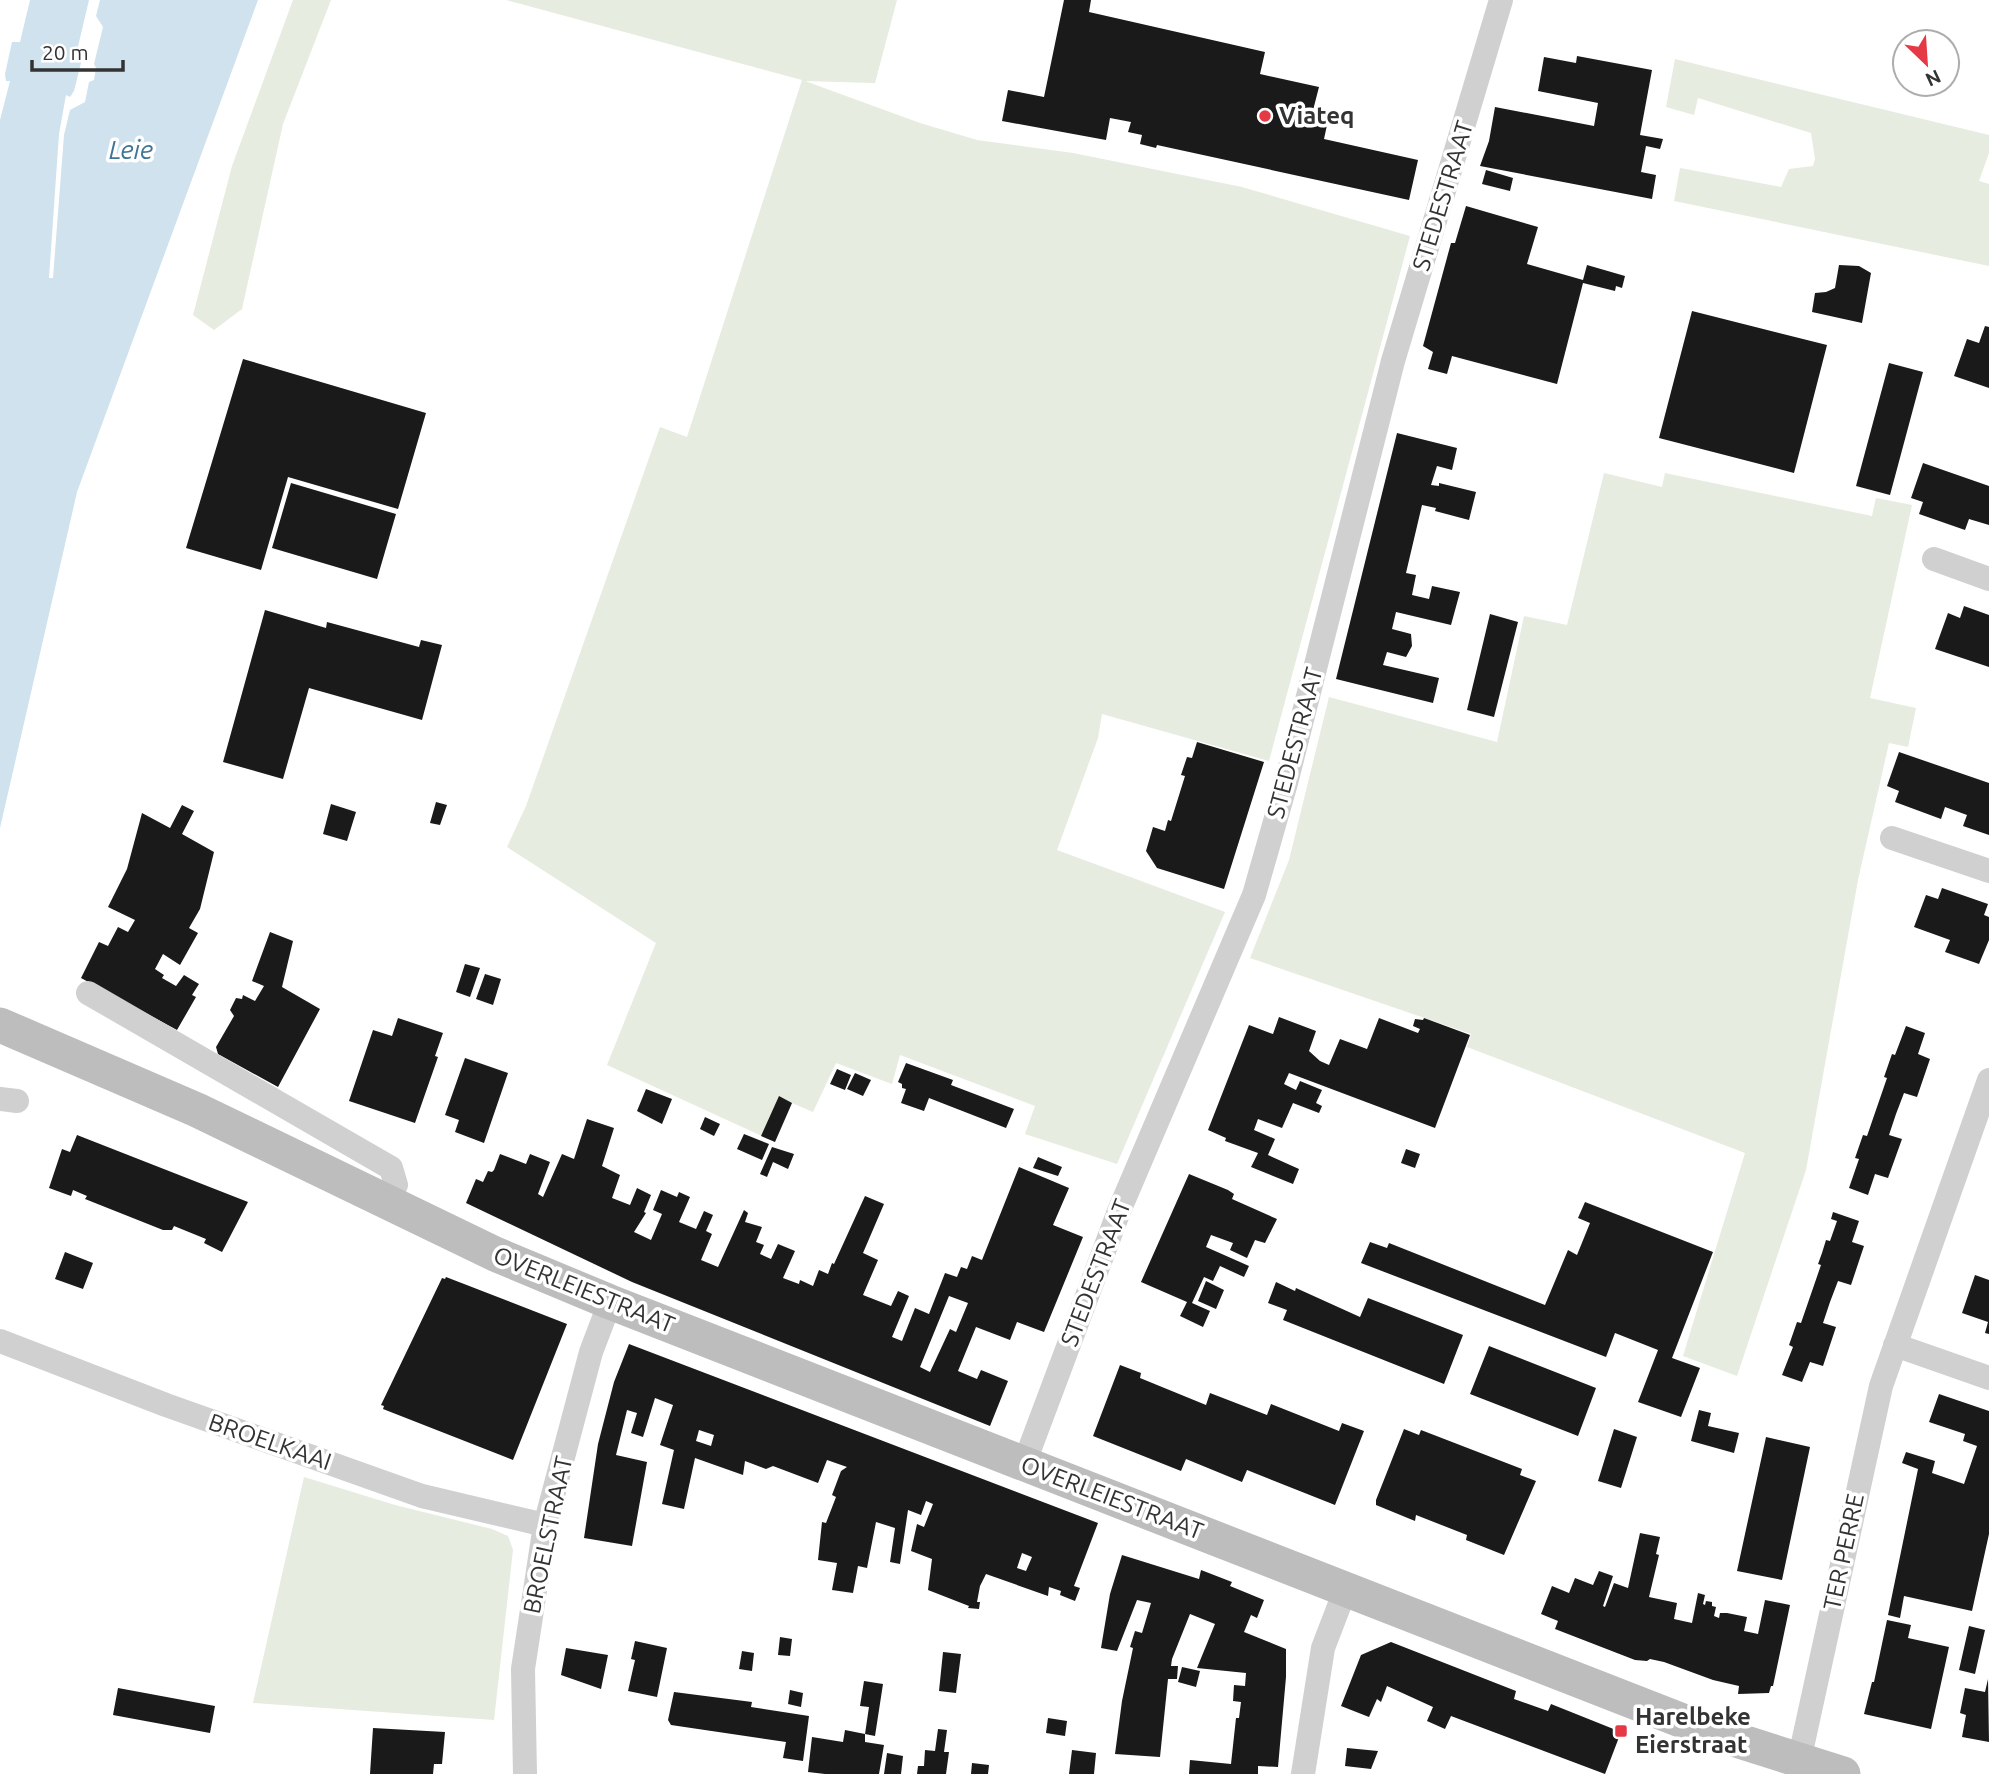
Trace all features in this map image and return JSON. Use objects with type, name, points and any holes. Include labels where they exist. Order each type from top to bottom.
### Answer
[{"type":"main road","name":"OVERLEIESTRAAT","points":[[1,1025],[197,1110],[495,1254],[610,1302],[1711,1732],[1843,1774]]},
{"type":"street","name":"STEDESTRAAT","points":[[1024,1464],[1119,1211],[1254,895],[1286,783],[1393,361],[1501,0]]},
{"type":"street","points":[[1934,559],[1989,579]]},
{"type":"street","points":[[1892,838],[1989,871]]},
{"type":"street","points":[[88,993],[391,1168],[396,1185],[388,1203]]},
{"type":"street","name":"TER PERRE","points":[[1800,1761],[1881,1385],[1981,1129],[1989,1080]]},
{"type":"street","name":"BROELSTRAAT","points":[[525,1774],[523,1669],[545,1525],[592,1352],[610,1302]]},
{"type":"street","name":"BROELKAAI","points":[[0,1341],[166,1405],[422,1496],[545,1525]]},
{"type":"street","points":[[1895,1345],[1989,1378]]},
{"type":"street","points":[[1303,1774],[1323,1648],[1346,1588]]},
{"type":"shaded area","points":[[293,0],[331,0],[283,124],[242,309],[214,330],[193,315],[232,166]]},
{"type":"shaded area","points":[[506,0],[897,0],[875,83],[805,81],[920,123],[977,140],[1073,153],[1242,187],[1410,236],[1269,761],[1102,714],[1098,738],[1057,850],[1225,912],[1117,1164],[1025,1134],[1035,1106],[900,1055],[892,1084],[836,1063],[813,1112],[792,1103],[775,1142],[607,1065],[656,943],[507,847],[526,806],[660,427],[687,437],[802,80]]},
{"type":"shaded area","points":[[1675,59],[1989,135],[1989,153],[1979,181],[1989,184],[1989,266],[1674,201],[1680,168],[1781,187],[1789,169],[1813,166],[1815,159],[1811,133],[1698,98],[1694,115],[1666,107]]},
{"type":"shaded area","points":[[1604,473],[1662,487],[1665,473],[1872,516],[1876,498],[1912,505],[1870,698],[1916,708],[1908,747],[1889,743],[1858,880],[1806,1170],[1737,1376],[1683,1356],[1745,1153],[1467,1047],[1471,1034],[1250,958],[1289,860],[1329,697],[1497,742],[1524,616],[1567,625]]},
{"type":"shaded area","points":[[304,1477],[395,1505],[492,1529],[508,1536],[513,1550],[494,1720],[253,1703]]},
{"type":"water","name":"Leie","points":[[30,0],[89,0],[76,55],[82,59],[74,91],[70,97],[66,95],[59,134],[49,278],[53,278],[64,135],[70,110],[85,102],[89,82],[94,80],[94,64],[103,27],[96,16],[100,0],[258,0],[77,492],[0,828],[0,120],[10,81],[6,81],[5,74],[12,42],[20,42]]},
{"type":"building","points":[[1064,0],[1091,0],[1089,12],[1265,52],[1260,74],[1319,87],[1310,122],[1327,125],[1324,139],[1418,160],[1409,200],[1157,145],[1156,148],[1140,144],[1142,135],[1128,132],[1131,122],[1110,118],[1106,140],[1002,121],[1008,90],[1044,97]]},
{"type":"building","points":[[1577,56],[1652,70],[1640,135],[1663,139],[1660,149],[1646,146],[1641,172],[1656,175],[1652,199],[1480,166],[1489,141],[1495,107],[1594,126],[1598,103],[1538,91],[1544,57],[1576,63]]},
{"type":"building","points":[[1486,170],[1513,178],[1510,191],[1482,184]]},
{"type":"building","points":[[1466,206],[1538,227],[1527,264],[1583,280],[1587,265],[1625,276],[1622,288],[1616,286],[1615,291],[1583,283],[1557,384],[1452,356],[1447,374],[1428,369],[1433,352],[1423,346],[1451,243],[1455,243]]},
{"type":"building","points":[[1839,265],[1859,266],[1871,273],[1862,323],[1812,312],[1815,293],[1835,288]]},
{"type":"building","points":[[1692,311],[1827,345],[1794,473],[1659,438]]},
{"type":"building","points":[[1985,326],[1989,327],[1989,388],[1954,376],[1967,339],[1979,343]]},
{"type":"building","points":[[243,359],[426,413],[398,509],[288,477],[261,570],[186,548]]},
{"type":"building","points":[[1889,363],[1923,372],[1890,495],[1856,486]]},
{"type":"building","points":[[1397,433],[1457,448],[1452,470],[1437,466],[1431,485],[1439,486],[1439,483],[1476,492],[1469,520],[1422,505],[1406,573],[1416,575],[1412,595],[1429,599],[1432,586],[1460,592],[1451,625],[1396,612],[1392,629],[1411,634],[1412,646],[1406,657],[1387,652],[1383,665],[1439,678],[1433,703],[1336,679]]},
{"type":"building","points":[[1923,463],[1989,486],[1989,525],[1969,519],[1965,530],[1919,514],[1923,502],[1911,498]]},
{"type":"building","points":[[291,483],[396,514],[377,579],[272,548]]},
{"type":"building","points":[[1964,606],[1989,615],[1989,667],[1935,649],[1948,613],[1960,618]]},
{"type":"building","points":[[265,610],[326,628],[327,622],[419,647],[421,640],[442,645],[422,720],[309,688],[283,779],[223,762]]},
{"type":"building","points":[[1490,614],[1518,622],[1494,717],[1467,710]]},
{"type":"building","points":[[1197,742],[1264,762],[1224,889],[1157,868],[1146,851],[1153,827],[1165,831],[1168,820],[1171,821],[1185,776],[1181,775],[1187,757],[1192,758]]},
{"type":"building","points":[[1899,752],[1989,783],[1989,835],[1963,826],[1967,815],[1945,807],[1941,819],[1895,802],[1899,791],[1887,786]]},
{"type":"building","points":[[436,802],[447,805],[440,825],[430,823]]},
{"type":"building","points":[[331,804],[356,812],[347,841],[323,834]]},
{"type":"building","points":[[182,805],[194,811],[182,834],[214,852],[200,909],[189,928],[198,933],[180,965],[163,954],[155,969],[164,975],[162,978],[176,986],[184,975],[199,984],[192,995],[196,997],[177,1030],[81,978],[99,942],[108,946],[118,927],[128,932],[135,920],[108,907],[127,869],[142,813],[170,828]]},
{"type":"building","points":[[1942,888],[1988,904],[1984,915],[1989,917],[1989,940],[1979,964],[1945,952],[1950,940],[1914,927],[1926,895],[1938,899]]},
{"type":"building","points":[[270,932],[293,941],[282,987],[320,1009],[278,1087],[218,1054],[216,1047],[234,1016],[230,1010],[236,998],[242,999],[243,995],[255,1001],[264,986],[252,981]]},
{"type":"building","points":[[465,964],[480,968],[470,997],[456,992]]},
{"type":"building","points":[[485,974],[501,979],[493,1005],[476,999]]},
{"type":"building","points":[[1279,1017],[1316,1031],[1309,1051],[1329,1065],[1340,1039],[1367,1049],[1379,1018],[1418,1033],[1420,1029],[1413,1026],[1415,1019],[1424,1018],[1470,1035],[1435,1128],[1289,1073],[1284,1084],[1296,1090],[1300,1081],[1322,1090],[1316,1103],[1322,1106],[1319,1113],[1293,1103],[1282,1128],[1258,1119],[1254,1130],[1275,1139],[1268,1155],[1299,1169],[1293,1184],[1251,1167],[1258,1153],[1225,1141],[1226,1138],[1208,1130],[1249,1025],[1273,1034]]},
{"type":"building","points":[[398,1018],[443,1033],[435,1056],[438,1057],[415,1123],[349,1101],[373,1030],[392,1036]]},
{"type":"building","points":[[1906,1026],[1925,1033],[1918,1054],[1930,1059],[1917,1097],[1904,1093],[1896,1114],[1889,1135],[1902,1139],[1888,1178],[1875,1174],[1868,1195],[1849,1188],[1859,1159],[1855,1158],[1863,1135],[1867,1136],[1887,1078],[1884,1077],[1892,1054],[1895,1055]]},
{"type":"building","points":[[465,1058],[508,1073],[484,1143],[455,1132],[459,1120],[445,1115]]},
{"type":"building","points":[[906,1063],[953,1080],[951,1085],[1014,1109],[1006,1128],[929,1098],[924,1111],[901,1103],[906,1089],[898,1082]]},
{"type":"building","points":[[837,1069],[851,1075],[845,1090],[830,1084]]},
{"type":"building","points":[[855,1073],[871,1080],[863,1096],[847,1089]]},
{"type":"building","points":[[646,1089],[672,1099],[662,1124],[637,1111]]},
{"type":"building","points":[[779,1096],[792,1103],[775,1142],[761,1136]]},
{"type":"building","points":[[705,1117],[720,1124],[714,1136],[700,1129]]},
{"type":"building","points":[[587,1119],[614,1128],[602,1166],[620,1175],[612,1198],[630,1205],[637,1188],[651,1195],[644,1212],[646,1213],[634,1232],[651,1240],[662,1214],[653,1210],[661,1190],[677,1197],[679,1192],[690,1197],[679,1222],[696,1229],[704,1211],[713,1215],[706,1231],[712,1234],[701,1260],[718,1267],[744,1210],[748,1213],[745,1222],[762,1227],[756,1242],[764,1245],[760,1254],[771,1259],[778,1244],[795,1251],[783,1278],[799,1284],[800,1280],[813,1286],[819,1270],[828,1274],[865,1196],[884,1204],[863,1253],[878,1260],[863,1295],[891,1306],[898,1291],[909,1296],[892,1337],[902,1341],[915,1308],[929,1314],[945,1273],[957,1277],[961,1267],[967,1269],[972,1256],[982,1260],[1019,1167],[1069,1188],[1053,1225],[1083,1237],[1044,1332],[1017,1322],[1010,1340],[976,1327],[958,1371],[977,1379],[981,1370],[1008,1381],[990,1426],[632,1282],[466,1203],[476,1179],[483,1182],[488,1171],[494,1170],[500,1154],[526,1164],[530,1154],[550,1162],[538,1194],[543,1197],[562,1154],[574,1159]],"holes":[[[949,1296],[968,1303],[956,1332],[950,1329],[930,1372],[920,1367]]]},
{"type":"building","points":[[744,1134],[769,1144],[762,1160],[737,1149]]},
{"type":"building","points":[[77,1135],[248,1202],[222,1252],[204,1243],[206,1239],[174,1226],[172,1230],[163,1230],[85,1199],[87,1196],[73,1190],[71,1196],[49,1188],[62,1149],[70,1152]]},
{"type":"building","points":[[772,1147],[794,1154],[788,1169],[773,1162],[767,1177],[760,1174]]},
{"type":"building","points":[[1406,1149],[1420,1154],[1415,1168],[1401,1163]]},
{"type":"building","points":[[1038,1157],[1062,1167],[1058,1176],[1033,1168]]},
{"type":"building","points":[[1189,1174],[1228,1190],[1234,1194],[1232,1199],[1277,1219],[1265,1243],[1255,1240],[1247,1258],[1230,1250],[1233,1243],[1211,1235],[1206,1247],[1249,1266],[1244,1277],[1220,1266],[1213,1281],[1204,1277],[1192,1303],[1210,1311],[1203,1327],[1180,1316],[1187,1302],[1141,1282]]},
{"type":"building","points":[[1585,1202],[1713,1252],[1672,1358],[1700,1368],[1681,1417],[1638,1402],[1658,1350],[1615,1333],[1606,1357],[1361,1263],[1370,1242],[1387,1248],[1389,1243],[1545,1305],[1568,1250],[1577,1255],[1590,1223],[1578,1218]]},
{"type":"building","points":[[1833,1212],[1859,1221],[1852,1242],[1864,1246],[1851,1285],[1838,1281],[1830,1302],[1823,1323],[1836,1327],[1823,1366],[1810,1362],[1802,1382],[1782,1375],[1793,1347],[1789,1345],[1797,1322],[1801,1323],[1821,1265],[1818,1264],[1826,1240],[1830,1241],[1837,1221],[1831,1219]]},
{"type":"building","points":[[65,1252],[93,1263],[83,1289],[55,1279]]},
{"type":"building","points":[[1975,1275],[1989,1280],[1989,1334],[1985,1333],[1988,1322],[1962,1313]]},
{"type":"building","points":[[446,1277],[567,1324],[513,1460],[383,1409],[384,1406],[381,1405],[442,1278]]},
{"type":"building","points":[[1206,1281],[1224,1290],[1216,1309],[1198,1301]]},
{"type":"building","points":[[1276,1282],[1295,1291],[1296,1288],[1360,1317],[1368,1298],[1463,1335],[1444,1384],[1283,1320],[1287,1310],[1268,1303]]},
{"type":"building","points":[[629,1344],[1098,1523],[1074,1586],[1080,1588],[1075,1601],[1060,1595],[1061,1591],[1049,1587],[1048,1596],[986,1574],[980,1586],[977,1602],[980,1602],[979,1609],[968,1608],[969,1606],[928,1590],[932,1559],[911,1551],[917,1524],[924,1527],[933,1504],[926,1501],[921,1515],[908,1510],[900,1564],[890,1562],[895,1528],[876,1522],[867,1568],[858,1566],[853,1593],[832,1590],[837,1563],[818,1560],[822,1522],[826,1523],[836,1497],[832,1495],[841,1471],[847,1467],[827,1460],[818,1483],[773,1466],[766,1469],[745,1461],[743,1475],[695,1458],[684,1509],[662,1504],[674,1450],[660,1445],[673,1405],[655,1398],[643,1437],[631,1433],[637,1413],[627,1410],[616,1455],[647,1462],[632,1546],[584,1538],[598,1444],[614,1382]],"holes":[[[699,1430],[714,1435],[711,1446],[696,1441]],[[1022,1553],[1032,1557],[1026,1571],[1017,1568]]]},
{"type":"building","points":[[1489,1346],[1596,1388],[1578,1436],[1470,1394]]},
{"type":"building","points":[[1120,1365],[1141,1373],[1140,1378],[1206,1405],[1210,1393],[1267,1415],[1271,1404],[1339,1431],[1342,1423],[1364,1431],[1335,1505],[1247,1470],[1242,1482],[1186,1459],[1181,1471],[1093,1436]]},
{"type":"building","points":[[1939,1394],[1989,1411],[1989,1534],[1972,1611],[1904,1596],[1900,1618],[1888,1615],[1918,1469],[1902,1463],[1906,1452],[1935,1461],[1932,1473],[1964,1484],[1977,1446],[1963,1441],[1965,1434],[1929,1422]]},
{"type":"building","points":[[1699,1410],[1711,1413],[1708,1426],[1739,1433],[1734,1453],[1691,1441]]},
{"type":"building","points":[[1404,1429],[1419,1435],[1421,1430],[1522,1469],[1520,1475],[1536,1481],[1504,1555],[1466,1540],[1467,1535],[1416,1515],[1415,1521],[1376,1505]]},
{"type":"building","points":[[1614,1429],[1637,1437],[1621,1488],[1598,1481]]},
{"type":"building","points":[[1766,1437],[1810,1447],[1782,1580],[1737,1571]]},
{"type":"building","points":[[1640,1533],[1660,1537],[1656,1554],[1659,1555],[1649,1597],[1677,1603],[1674,1619],[1692,1623],[1698,1593],[1705,1595],[1703,1604],[1705,1605],[1706,1601],[1712,1602],[1712,1606],[1716,1607],[1714,1616],[1719,1618],[1720,1613],[1727,1613],[1747,1617],[1744,1631],[1758,1634],[1765,1600],[1790,1605],[1773,1686],[1769,1693],[1738,1694],[1739,1686],[1713,1680],[1664,1662],[1635,1660],[1555,1629],[1558,1621],[1541,1614],[1552,1586],[1569,1593],[1575,1578],[1593,1585],[1599,1571],[1613,1576],[1603,1606],[1605,1607],[1614,1583],[1628,1588]]},
{"type":"building","points":[[1122,1555],[1199,1579],[1201,1570],[1232,1582],[1230,1586],[1264,1600],[1257,1618],[1251,1615],[1244,1632],[1286,1649],[1278,1767],[1258,1766],[1258,1774],[1189,1774],[1190,1760],[1231,1764],[1236,1718],[1239,1718],[1241,1702],[1233,1701],[1234,1685],[1245,1686],[1246,1673],[1197,1668],[1215,1624],[1190,1614],[1172,1659],[1171,1666],[1178,1666],[1177,1679],[1168,1679],[1160,1757],[1115,1754],[1133,1648],[1130,1647],[1135,1631],[1142,1633],[1151,1603],[1137,1600],[1117,1651],[1101,1648],[1110,1594]]},
{"type":"building","points":[[1887,1620],[1911,1625],[1908,1638],[1949,1647],[1931,1729],[1864,1714],[1874,1682]]},
{"type":"building","points":[[1969,1626],[1985,1630],[1975,1674],[1959,1670]]},
{"type":"building","points":[[780,1637],[792,1639],[790,1656],[778,1655]]},
{"type":"building","points":[[635,1641],[667,1648],[657,1697],[628,1691],[635,1660],[631,1659]]},
{"type":"building","points":[[1391,1642],[1516,1691],[1514,1699],[1548,1711],[1551,1704],[1621,1732],[1605,1774],[1451,1716],[1445,1729],[1427,1721],[1433,1707],[1387,1686],[1381,1702],[1377,1699],[1369,1717],[1341,1706],[1361,1655]]},
{"type":"building","points":[[566,1648],[608,1655],[601,1689],[561,1675]]},
{"type":"building","points":[[742,1651],[754,1653],[752,1671],[739,1669]]},
{"type":"building","points":[[943,1652],[961,1654],[956,1693],[939,1691]]},
{"type":"building","points":[[1182,1667],[1200,1671],[1196,1687],[1178,1682]]},
{"type":"building","points":[[1988,1679],[1989,1742],[1962,1737],[1966,1715],[1960,1713],[1965,1688],[1985,1692]]},
{"type":"building","points":[[864,1681],[883,1684],[875,1736],[865,1734],[869,1707],[860,1706]]},
{"type":"building","points":[[118,1688],[215,1706],[210,1733],[113,1715]]},
{"type":"building","points":[[790,1690],[803,1693],[801,1707],[788,1704]]},
{"type":"building","points":[[674,1692],[752,1702],[751,1707],[809,1716],[803,1761],[783,1758],[786,1742],[671,1725],[668,1720]]},
{"type":"building","points":[[1048,1718],[1067,1721],[1065,1736],[1046,1733]]},
{"type":"building","points":[[373,1728],[445,1732],[442,1764],[434,1764],[433,1774],[370,1774]]},
{"type":"building","points":[[938,1729],[947,1730],[944,1752],[949,1752],[946,1774],[917,1774],[918,1766],[924,1766],[925,1750],[935,1751]]},
{"type":"building","points":[[845,1730],[865,1734],[865,1742],[884,1745],[879,1774],[808,1772],[812,1737],[843,1742]]},
{"type":"building","points":[[1347,1748],[1378,1751],[1371,1769],[1345,1766]]},
{"type":"building","points":[[1072,1750],[1096,1753],[1094,1774],[1069,1774]]},
{"type":"building","points":[[887,1753],[903,1756],[901,1774],[884,1774]]},
{"type":"building","points":[[972,1763],[989,1765],[988,1774],[971,1774]]},
{"type":"place","name":"Viateq","points":[[1265,116]]},
{"type":"place","name":"Harelbeke Eierstraat","points":[[1621,1731]]}]
